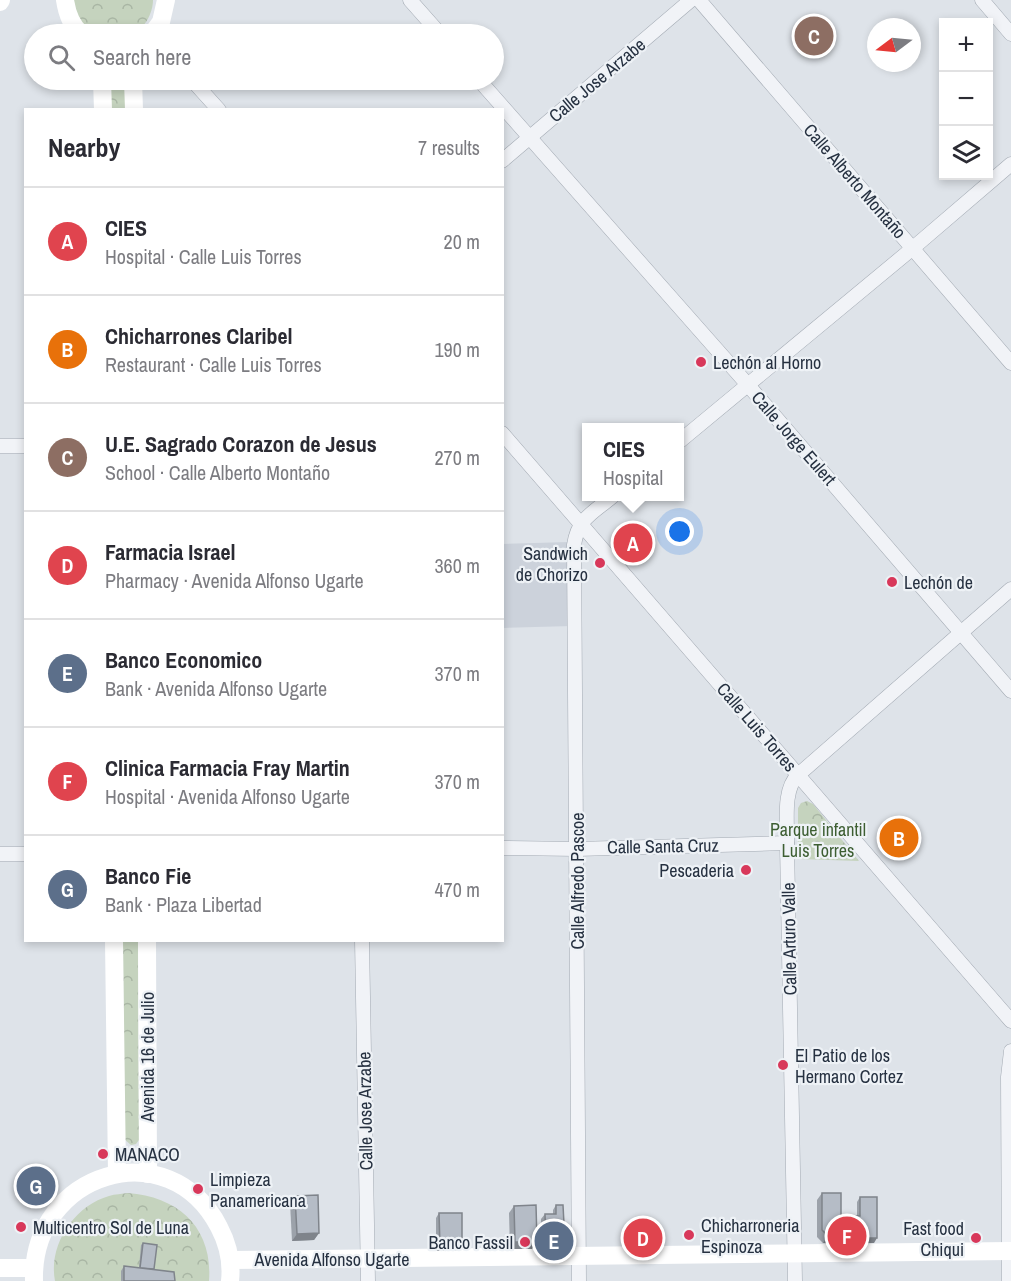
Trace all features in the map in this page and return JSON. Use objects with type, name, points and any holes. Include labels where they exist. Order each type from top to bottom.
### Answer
[{"type":"main road","points":[[65,0],[66,12],[72,24]]},
{"type":"main road","points":[[160,24],[166,0]]},
{"type":"main road","points":[[102,90],[103,108]]},
{"type":"main road","points":[[134,90],[134,108]]},
{"type":"main road","name":"Avenida 16 de Julio","points":[[114,942],[117,1174]]},
{"type":"main road","name":"Avenida 16 de Julio","points":[[147,942],[148,1174]]},
{"type":"main road","points":[[0,1268],[34,1275],[35,1255],[42,1231],[55,1210],[72,1193],[93,1180],[117,1174],[148,1174],[177,1184],[197,1197],[213,1215],[224,1237],[230,1260],[230,1281]]},
{"type":"main road","name":"Avenida Alfonso Ugarte","points":[[230,1260],[1010,1251]]},
{"type":"street","points":[[410,0],[431,24]]},
{"type":"street","name":"Calle Jose Arzabe","points":[[504,159],[691,0]]},
{"type":"street","name":"Calle Alberto Montaño","points":[[699,0],[1011,363]]},
{"type":"street","points":[[982,0],[1011,34]]},
{"type":"street","points":[[201,90],[217,108]]},
{"type":"street","name":"Calle Jorge Eulert","points":[[488,90],[503,108]]},
{"type":"street","name":"Calle Jorge Eulert","points":[[504,109],[748,385],[1011,691]]},
{"type":"street","points":[[684,438],[1011,164]]},
{"type":"street","name":"Calle Luis Torres","points":[[504,435],[1011,1021]]},
{"type":"street","points":[[0,446],[24,446]]},
{"type":"street","points":[[581,523],[607,501]]},
{"type":"street","name":"Calle Alfredo Pascoe","points":[[579,1281],[574,545],[581,523]]},
{"type":"street","name":"Calle Arturo Valle","points":[[795,1281],[788,843],[788,797],[791,786],[798,775],[1011,589]]},
{"type":"street","name":"Calle Santa Cruz","points":[[504,848],[577,849],[788,843]]},
{"type":"street","points":[[0,854],[24,854]]},
{"type":"street","name":"Calle Jose Arzabe","points":[[362,942],[368,1281]]},
{"type":"street","points":[[1010,1281],[1008,1077],[1011,1051]]},
{"type":"shaded area","points":[[569,542],[572,626],[504,628],[504,544]]},
{"type":"green space","points":[[73,0],[153,0],[145,24],[83,24],[77,14]]},
{"type":"green space","points":[[107,90],[129,90],[130,108],[107,108]]},
{"type":"green space","name":"Parque infantil Luis Torres","points":[[807,801],[813,804],[859,861],[798,859],[798,808],[801,803]]},
{"type":"green space","points":[[123,942],[138,942],[139,1140],[136,1144],[131,1145],[124,1139]]},
{"type":"green space","points":[[128,1193],[163,1201],[189,1219],[199,1231],[205,1245],[209,1262],[209,1281],[55,1281],[54,1267],[60,1241],[75,1218],[96,1201],[111,1195]]},
{"type":"building","points":[[822,1193],[841,1193],[841,1235],[828,1236],[822,1230]]},
{"type":"building","points":[[318,1195],[319,1233],[297,1234],[295,1196]]},
{"type":"building","points":[[860,1197],[877,1197],[877,1238],[840,1238],[841,1215],[860,1216]]},
{"type":"building","points":[[536,1205],[537,1242],[515,1242],[514,1206]]},
{"type":"building","points":[[556,1205],[563,1205],[565,1244],[546,1244],[545,1214],[556,1214]]},
{"type":"building","points":[[439,1213],[462,1213],[462,1246],[440,1246]]},
{"type":"building","points":[[143,1243],[157,1245],[154,1269],[140,1268]]},
{"type":"building","points":[[124,1266],[174,1272],[175,1281],[124,1281]]},
{"type":"place","name":"U.E. Sagrado Corazon de Jesus","points":[[814,36]]},
{"type":"place","name":"Lechón al Horno","points":[[701,362]]},
{"type":"place","name":"CIES","points":[[633,543]]},
{"type":"place","name":"Sandwich de Chorizo","points":[[600,563]]},
{"type":"place","name":"Lechón de","points":[[892,582]]},
{"type":"place","name":"Chicharrones Claribel","points":[[899,838]]},
{"type":"place","name":"Pescaderia","points":[[746,870]]},
{"type":"place","name":"El Patio de los Hermano Cortez","points":[[783,1065]]},
{"type":"place","name":"MANACO","points":[[103,1154]]},
{"type":"place","name":"Banco Fie","points":[[36,1186]]},
{"type":"place","name":"Limpieza Panamericana","points":[[198,1189]]},
{"type":"place","name":"Multicentro Sol de Luna","points":[[21,1227]]},
{"type":"place","name":"Chicharroneria Espinoza","points":[[689,1235]]},
{"type":"place","name":"Clinica Farmacia Fray Martin","points":[[847,1236]]},
{"type":"place","name":"Farmacia Israel","points":[[643,1238]]},
{"type":"place","name":"Fast food Chiqui","points":[[976,1238]]},
{"type":"place","name":"Banco Economico","points":[[554,1241]]},
{"type":"place","name":"Banco Fassil","points":[[525,1242]]}]
